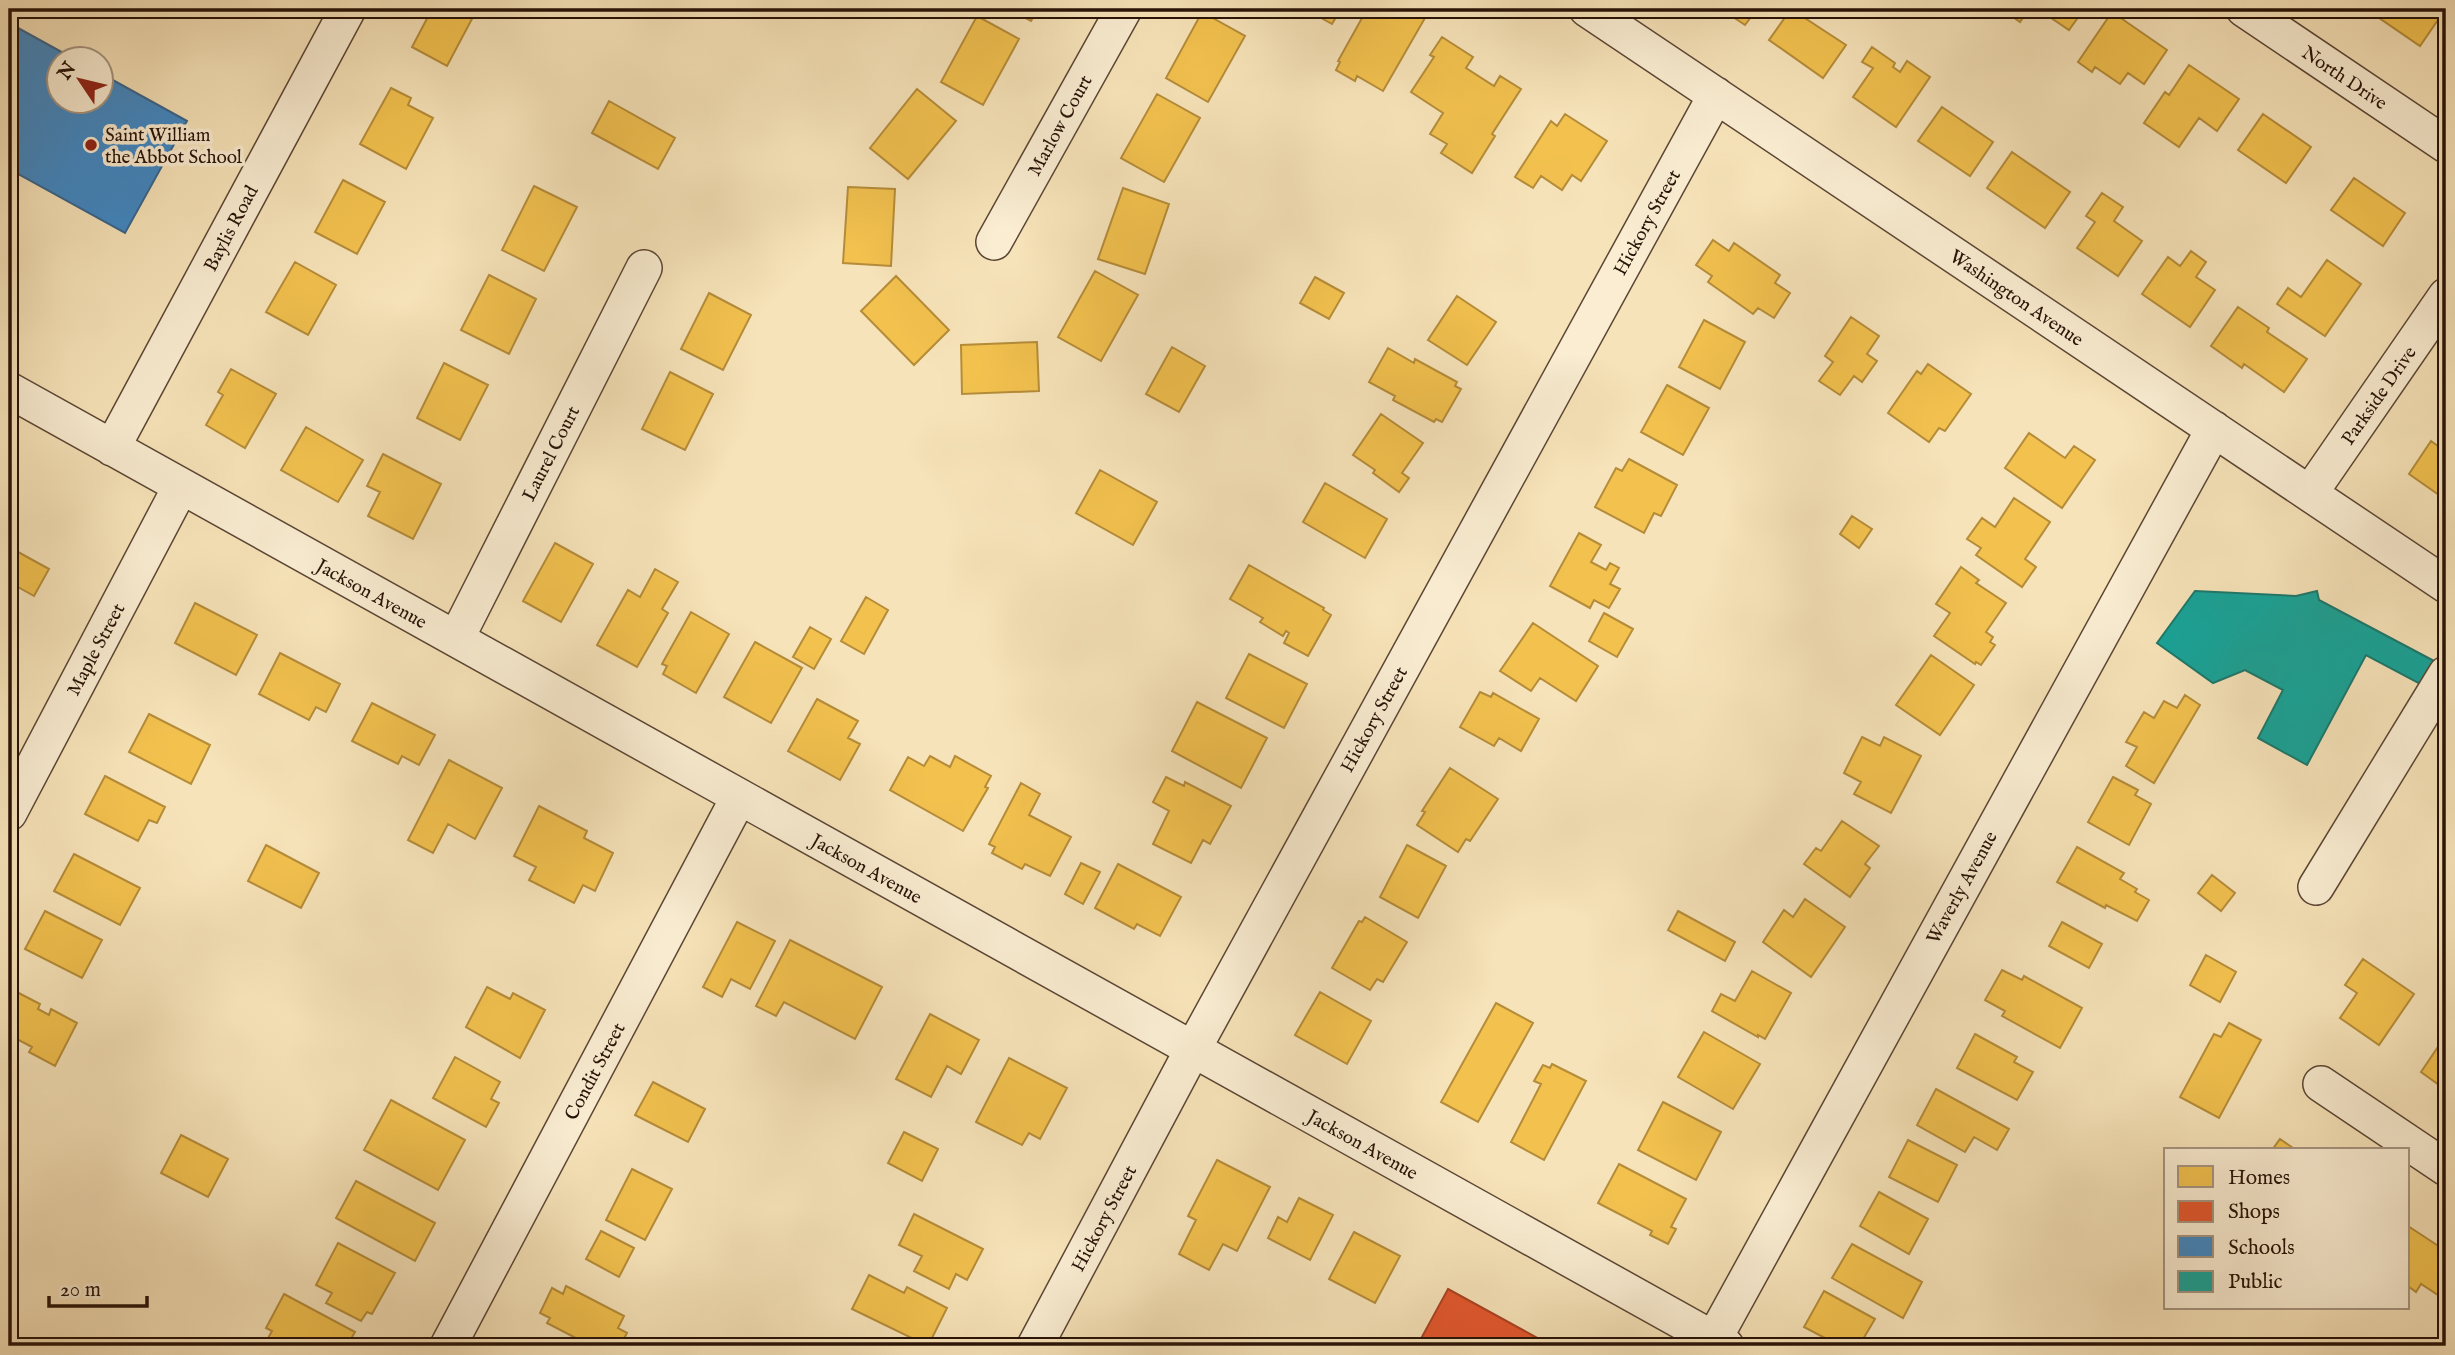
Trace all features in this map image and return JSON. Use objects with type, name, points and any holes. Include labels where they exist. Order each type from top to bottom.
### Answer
[{"type":"street","name":"Baylis Road","points":[[112,448],[348,9]]},
{"type":"street","name":"Marlow Court","points":[[994,242],[1124,9]]},
{"type":"street","name":"Washington Avenue","points":[[1587,9],[2446,585]]},
{"type":"street","name":"North Drive","points":[[2244,9],[2446,145]]},
{"type":"street","name":"Hickory Street","points":[[1035,1346],[1193,1049],[1716,95]]},
{"type":"street","name":"Laurel Court","points":[[456,639],[644,268]]},
{"type":"street","name":"Parkside Drive","points":[[2310,493],[2446,296]]},
{"type":"street","name":"Jackson Avenue","points":[[9,390],[1717,1344]]},
{"type":"street","name":"Waverly Avenue","points":[[1717,1344],[2214,429]]},
{"type":"street","name":"Maple Street","points":[[9,813],[181,486]]},
{"type":"street","points":[[2316,887],[2446,674]]},
{"type":"street","name":"Condit Street","points":[[448,1346],[739,797]]},
{"type":"street","points":[[2321,1084],[2446,1168]]},
{"type":"building: Homes","points":[[432,9],[458,9],[473,17],[447,66],[412,47]]},
{"type":"building: Homes","points":[[1008,9],[1038,9],[1031,21]]},
{"type":"building: Homes","points":[[1305,9],[1341,9],[1332,24]]},
{"type":"building: Homes","points":[[1367,9],[1408,9],[1425,18],[1383,91],[1357,76],[1355,81],[1336,70],[1340,62],[1338,61]]},
{"type":"building: Homes","points":[[1721,9],[1757,9],[1745,25]]},
{"type":"building: Homes","points":[[1791,9],[1846,45],[1823,78],[1769,40]]},
{"type":"building: Homes","points":[[2008,9],[2029,9],[2020,22],[2006,12]]},
{"type":"building: Homes","points":[[2038,9],[2084,9],[2069,30]]},
{"type":"building: Homes","points":[[2435,9],[2442,14],[2420,46],[2369,11]]},
{"type":"building: Homes","points":[[1202,12],[1245,36],[1208,102],[1166,78]]},
{"type":"building: Homes","points":[[2112,12],[2167,50],[2144,84],[2128,73],[2120,84],[2095,67],[2092,72],[2078,62]]},
{"type":"building: Homes","points":[[977,16],[1019,39],[983,105],[941,82]]},
{"type":"building: Homes","points":[[1442,37],[1473,57],[1466,68],[1494,86],[1500,76],[1521,89],[1492,134],[1495,136],[1472,173],[1441,153],[1447,144],[1430,134],[1443,113],[1411,92],[1434,57],[1430,55]]},
{"type":"building: Homes","points":[[1872,47],[1895,63],[1893,67],[1900,72],[1907,61],[1930,77],[1896,127],[1853,97],[1873,68],[1862,62]]},
{"type":"building: Homes","points":[[2189,65],[2239,99],[2217,131],[2199,118],[2179,147],[2144,123],[2165,92],[2169,95]]},
{"type":"building: Homes","points":[[391,88],[411,98],[408,105],[433,118],[406,169],[360,144]]},
{"type":"building: Homes","points":[[917,89],[956,121],[908,179],[870,148]]},
{"type":"building: Homes","points":[[1157,94],[1200,118],[1164,182],[1121,158]]},
{"type":"building: Homes","points":[[609,101],[675,138],[658,169],[592,133]]},
{"type":"building: Homes","points":[[1942,107],[1993,142],[1970,176],[1918,141]]},
{"type":"building: Homes","points":[[1565,114],[1607,141],[1581,181],[1572,175],[1562,190],[1541,176],[1533,188],[1515,177],[1551,121],[1557,126]]},
{"type":"building: Homes","points":[[2263,114],[2311,147],[2286,183],[2238,150]]},
{"type":"building: Homes","points":[[2012,152],[2070,192],[2045,228],[1987,188]]},
{"type":"building: Homes","points":[[2354,178],[2405,213],[2383,246],[2331,210]]},
{"type":"building: Homes","points":[[343,180],[385,202],[357,254],[315,232]]},
{"type":"building: Homes","points":[[534,186],[577,207],[544,271],[502,250]]},
{"type":"building: Homes","points":[[848,187],[895,189],[891,266],[843,263]]},
{"type":"building: Homes","points":[[1123,188],[1169,204],[1145,274],[1098,259]]},
{"type":"building: Homes","points":[[2102,193],[2123,207],[2114,221],[2142,241],[2118,276],[2077,248],[2095,222],[2086,216]]},
{"type":"building: Homes","points":[[1713,240],[1729,251],[1734,243],[1780,275],[1775,283],[1790,293],[1774,318],[1758,308],[1753,314],[1708,282],[1712,276],[1696,265]]},
{"type":"building: Homes","points":[[2191,251],[2206,262],[2196,277],[2215,290],[2190,327],[2142,294],[2168,257],[2180,266]]},
{"type":"building: Homes","points":[[2327,260],[2361,284],[2325,336],[2277,304],[2288,288],[2301,297]]},
{"type":"building: Homes","points":[[295,262],[336,285],[308,335],[266,312]]},
{"type":"building: Homes","points":[[1095,271],[1138,295],[1101,361],[1058,337]]},
{"type":"building: Homes","points":[[489,275],[536,299],[509,354],[461,330]]},
{"type":"building: Homes","points":[[896,276],[949,330],[914,365],[861,311]]},
{"type":"building: Homes","points":[[1315,277],[1344,293],[1329,319],[1300,303]]},
{"type":"building: Homes","points":[[709,293],[751,315],[723,370],[681,349]]},
{"type":"building: Homes","points":[[1457,296],[1496,322],[1467,365],[1428,340]]},
{"type":"building: Homes","points":[[2238,307],[2269,328],[2267,332],[2307,359],[2284,392],[2244,364],[2242,368],[2211,346]]},
{"type":"building: Homes","points":[[1851,317],[1879,336],[1867,354],[1877,361],[1862,382],[1854,376],[1840,395],[1819,381],[1833,362],[1825,356]]},
{"type":"building: Homes","points":[[1704,320],[1745,342],[1720,389],[1679,367]]},
{"type":"building: Homes","points":[[1037,342],[1039,391],[962,394],[961,345]]},
{"type":"building: Homes","points":[[1172,347],[1205,366],[1179,412],[1146,394]]},
{"type":"building: Homes","points":[[1388,348],[1457,382],[1455,386],[1461,389],[1442,422],[1436,419],[1434,422],[1393,400],[1395,396],[1369,382]]},
{"type":"building: Homes","points":[[444,363],[488,385],[460,440],[417,418]]},
{"type":"building: Homes","points":[[1928,364],[1971,394],[1945,431],[1939,428],[1929,442],[1888,413],[1917,371],[1921,374]]},
{"type":"building: Homes","points":[[231,369],[276,394],[245,448],[206,425],[223,395],[218,392]]},
{"type":"building: Homes","points":[[670,372],[713,394],[685,450],[642,429]]},
{"type":"building: Homes","points":[[1667,385],[1709,408],[1683,455],[1641,432]]},
{"type":"building: Homes","points":[[1381,414],[1423,443],[1402,473],[1409,478],[1399,492],[1373,473],[1375,470],[1353,455]]},
{"type":"building: Homes","points":[[306,427],[363,460],[338,502],[281,470]]},
{"type":"building: Homes","points":[[2029,433],[2065,458],[2074,446],[2095,460],[2062,508],[2005,468]]},
{"type":"building: Homes","points":[[2431,441],[2446,452],[2446,500],[2409,474]]},
{"type":"building: Homes","points":[[383,454],[441,484],[413,539],[368,516],[380,492],[367,486]]},
{"type":"building: Homes","points":[[1629,459],[1677,485],[1661,516],[1654,513],[1644,533],[1595,507],[1616,468],[1622,471]]},
{"type":"building: Homes","points":[[1100,470],[1157,502],[1133,545],[1076,513]]},
{"type":"building: Homes","points":[[1325,483],[1387,519],[1365,558],[1303,522]]},
{"type":"building: Homes","points":[[2014,498],[2050,522],[2025,559],[2036,567],[2022,587],[1976,555],[1981,548],[1967,539],[1982,518],[1995,527]]},
{"type":"building: Homes","points":[[2446,500],[2446,516],[2439,510]]},
{"type":"building: Homes","points":[[1852,516],[1872,529],[1859,548],[1840,534]]},
{"type":"building: Homes","points":[[1579,533],[1601,545],[1591,562],[1606,570],[1610,563],[1619,568],[1610,584],[1620,589],[1609,608],[1594,600],[1590,608],[1550,586]]},
{"type":"building: Homes","points":[[555,543],[593,564],[561,622],[523,601]]},
{"type":"building: Homes","points":[[9,547],[49,569],[34,596],[9,582]]},
{"type":"building: Homes","points":[[1249,565],[1324,608],[1323,610],[1331,615],[1308,656],[1284,643],[1289,633],[1286,631],[1283,636],[1260,622],[1263,618],[1230,599]]},
{"type":"building: Homes","points":[[1961,567],[1979,580],[1976,583],[2006,603],[1986,632],[1993,637],[1990,642],[1995,645],[1981,665],[1976,662],[1975,664],[1934,636],[1950,613],[1936,604]]},
{"type":"building: Homes","points":[[655,569],[678,582],[662,609],[668,613],[637,667],[597,645],[628,590],[640,597]]},
{"type":"building: Homes","points":[[866,597],[888,610],[864,654],[841,641]]},
{"type":"building: Homes","points":[[195,603],[257,635],[236,675],[175,643]]},
{"type":"building: Homes","points":[[691,612],[729,634],[696,693],[663,674],[667,666],[662,664]]},
{"type":"building: Homes","points":[[1604,613],[1633,629],[1617,657],[1589,641]]},
{"type":"building: Homes","points":[[1533,623],[1598,666],[1576,701],[1540,678],[1531,691],[1500,671]]},
{"type":"building: Homes","points":[[810,627],[831,639],[814,669],[793,657]]},
{"type":"building: Homes","points":[[755,642],[802,668],[771,723],[724,697]]},
{"type":"building: Homes","points":[[280,653],[340,684],[326,712],[316,707],[309,720],[259,694]]},
{"type":"building: Homes","points":[[1249,654],[1307,684],[1284,728],[1226,698]]},
{"type":"building: Homes","points":[[1931,655],[1974,685],[1940,735],[1896,705]]},
{"type":"building: Homes","points":[[1480,692],[1491,697],[1493,693],[1539,719],[1521,751],[1499,738],[1494,746],[1460,727]]},
{"type":"building: Homes","points":[[2185,695],[2200,705],[2154,783],[2126,766],[2137,747],[2126,742],[2144,712],[2154,718],[2164,701],[2177,708]]},
{"type":"building: Homes","points":[[817,699],[858,721],[848,738],[860,744],[840,780],[788,751]]},
{"type":"building: Homes","points":[[1197,702],[1267,738],[1241,788],[1172,751]]},
{"type":"building: Homes","points":[[372,703],[435,735],[419,765],[402,756],[398,764],[352,741]]},
{"type":"building: Homes","points":[[149,714],[210,745],[191,784],[129,752]]},
{"type":"building: Homes","points":[[1862,737],[1880,746],[1884,737],[1921,756],[1891,813],[1854,794],[1861,782],[1844,773]]},
{"type":"building: Homes","points":[[930,756],[950,767],[955,756],[991,776],[985,787],[988,788],[963,831],[890,790],[908,757],[924,766]]},
{"type":"building: Homes","points":[[449,760],[502,788],[475,839],[448,824],[433,853],[408,840]]},
{"type":"building: Homes","points":[[1450,768],[1498,799],[1470,841],[1466,839],[1458,852],[1417,825],[1425,812],[1422,811]]},
{"type":"building: Homes","points":[[105,776],[165,807],[157,823],[149,820],[138,841],[85,814]]},
{"type":"building: Homes","points":[[1166,777],[1184,786],[1185,782],[1231,806],[1210,844],[1203,840],[1191,863],[1153,844],[1169,811],[1153,802]]},
{"type":"building: Homes","points":[[2113,777],[2138,790],[2135,795],[2151,804],[2129,845],[2088,822]]},
{"type":"building: Homes","points":[[1021,783],[1040,794],[1029,815],[1071,837],[1050,876],[1025,864],[1022,869],[992,853],[995,847],[989,844]]},
{"type":"building: Homes","points":[[539,806],[587,831],[584,838],[613,853],[595,891],[583,885],[574,903],[529,880],[536,867],[514,856]]},
{"type":"building: Homes","points":[[1842,821],[1879,846],[1865,864],[1870,868],[1850,897],[1804,864],[1816,848],[1821,851]]},
{"type":"building: Homes","points":[[266,845],[319,873],[301,908],[248,881]]},
{"type":"building: Homes","points":[[1407,845],[1446,866],[1418,918],[1380,897]]},
{"type":"building: Homes","points":[[2077,847],[2124,873],[2120,879],[2149,900],[2137,921],[2106,905],[2105,908],[2057,882]]},
{"type":"building: Homes","points":[[74,854],[140,888],[120,925],[54,891]]},
{"type":"building: Homes","points":[[1081,863],[1100,872],[1083,904],[1065,894]]},
{"type":"building: Homes","points":[[1118,864],[1181,897],[1160,936],[1137,924],[1134,929],[1095,908]]},
{"type":"building: Homes","points":[[2212,875],[2235,893],[2221,911],[2198,893]]},
{"type":"building: Homes","points":[[1805,899],[1845,927],[1811,977],[1763,942],[1784,910],[1793,917]]},
{"type":"building: Homes","points":[[45,911],[102,940],[82,978],[25,949]]},
{"type":"building: Homes","points":[[1678,911],[1735,942],[1725,961],[1668,930]]},
{"type":"building: Homes","points":[[1365,917],[1407,942],[1383,982],[1377,979],[1370,990],[1332,968],[1359,921],[1362,922]]},
{"type":"building: Homes","points":[[737,922],[775,941],[750,989],[731,979],[722,997],[703,987]]},
{"type":"building: Homes","points":[[2062,922],[2102,944],[2089,968],[2049,946]]},
{"type":"building: Homes","points":[[790,940],[882,987],[855,1039],[784,1002],[776,1016],[756,1006]]},
{"type":"building: Homes","points":[[2206,955],[2236,972],[2220,1002],[2190,985]]},
{"type":"building: Homes","points":[[2363,959],[2414,994],[2379,1045],[2340,1018],[2357,993],[2345,985]]},
{"type":"building: Homes","points":[[2002,970],[2022,980],[2024,976],[2082,1008],[2060,1048],[2002,1016],[2005,1011],[1985,1000]]},
{"type":"building: Homes","points":[[1752,971],[1791,993],[1765,1039],[1712,1011],[1721,994],[1735,1001]]},
{"type":"building: Homes","points":[[487,987],[510,999],[513,993],[545,1010],[520,1058],[466,1027]]},
{"type":"building: Homes","points":[[9,988],[40,1004],[38,1009],[49,1015],[51,1009],[77,1023],[55,1066],[29,1052],[32,1047],[9,1035]]},
{"type":"building: Homes","points":[[1320,992],[1371,1021],[1347,1064],[1295,1035]]},
{"type":"building: Homes","points":[[1496,1003],[1533,1023],[1478,1122],[1441,1102]]},
{"type":"building: Homes","points":[[930,1014],[979,1040],[961,1074],[947,1066],[931,1097],[896,1079]]},
{"type":"building: Homes","points":[[2229,1023],[2261,1040],[2219,1118],[2180,1097],[2214,1034],[2221,1037]]},
{"type":"building: Homes","points":[[1704,1032],[1760,1064],[1733,1109],[1678,1077]]},
{"type":"building: Homes","points":[[1975,1034],[2017,1057],[2014,1062],[2033,1072],[2017,1100],[1957,1068]]},
{"type":"building: Homes","points":[[2446,1035],[2446,1090],[2421,1072]]},
{"type":"building: Homes","points":[[455,1057],[500,1082],[491,1099],[499,1103],[486,1127],[433,1098]]},
{"type":"building: Homes","points":[[1009,1058],[1067,1088],[1040,1139],[1029,1133],[1022,1145],[976,1122]]},
{"type":"building: Homes","points":[[1552,1064],[1586,1081],[1544,1160],[1511,1142],[1541,1084],[1534,1081],[1543,1065],[1550,1068]]},
{"type":"building: Homes","points":[[653,1082],[705,1109],[688,1142],[635,1115]]},
{"type":"building: Homes","points":[[1936,1089],[2009,1129],[1997,1150],[1974,1137],[1965,1152],[1917,1125]]},
{"type":"building: Homes","points":[[391,1100],[465,1140],[438,1190],[364,1150]]},
{"type":"building: Homes","points":[[1663,1102],[1721,1132],[1696,1180],[1638,1150]]},
{"type":"building: Homes","points":[[904,1132],[938,1149],[922,1181],[888,1163]]},
{"type":"building: Homes","points":[[181,1135],[228,1159],[208,1197],[161,1173]]},
{"type":"building: Homes","points":[[2280,1139],[2293,1148],[2273,1148]]},
{"type":"building: Homes","points":[[1908,1140],[1957,1165],[1938,1202],[1889,1177]]},
{"type":"building: Homes","points":[[1217,1160],[1270,1187],[1237,1251],[1223,1244],[1209,1270],[1179,1254],[1196,1220],[1188,1216]]},
{"type":"building: Homes","points":[[1619,1164],[1686,1199],[1671,1227],[1676,1229],[1668,1244],[1650,1235],[1652,1231],[1598,1203]]},
{"type":"building: Homes","points":[[632,1169],[672,1189],[645,1240],[606,1220]]},
{"type":"building: Homes","points":[[356,1181],[435,1223],[415,1261],[336,1218]]},
{"type":"building: Homes","points":[[1879,1192],[1928,1219],[1909,1254],[1860,1226]]},
{"type":"building: Homes","points":[[1299,1198],[1333,1215],[1310,1260],[1268,1238],[1278,1217],[1287,1222]]},
{"type":"building: Homes","points":[[914,1214],[983,1249],[967,1280],[956,1274],[949,1289],[914,1271],[922,1256],[899,1245]]},
{"type":"building: Homes","points":[[2410,1227],[2446,1251],[2446,1288],[2441,1297],[2421,1284],[2416,1292],[2410,1288]]},
{"type":"building: Homes","points":[[601,1231],[634,1248],[619,1277],[586,1259]]},
{"type":"building: Homes","points":[[1354,1232],[1400,1256],[1375,1303],[1329,1279]]},
{"type":"building: Homes","points":[[338,1243],[395,1273],[372,1314],[367,1312],[361,1321],[326,1303],[332,1293],[316,1285]]},
{"type":"building: Homes","points":[[1852,1244],[1922,1282],[1903,1318],[1832,1278]]},
{"type":"building: Homes","points":[[869,1275],[904,1293],[907,1287],[947,1308],[928,1346],[852,1309]]},
{"type":"building: Homes","points":[[566,1286],[624,1316],[618,1328],[627,1333],[620,1346],[591,1346],[547,1323],[550,1318],[540,1313],[552,1288],[563,1294]]},
{"type":"building: Homes","points":[[1824,1291],[1875,1319],[1859,1346],[1840,1346],[1804,1327]]},
{"type":"building: Homes","points":[[284,1294],[355,1332],[347,1346],[279,1346],[267,1340],[272,1331],[266,1328]]},
{"type":"building: Shops","points":[[1448,1289],[1552,1346],[1417,1346]]},
{"type":"building: Schools","name":"Saint William the Abbot School","points":[[9,23],[51,46],[46,46],[46,116],[116,116],[116,82],[187,121],[125,233],[9,169]]},
{"type":"building: Public","points":[[2195,591],[2296,596],[2317,591],[2319,600],[2436,662],[2424,686],[2366,655],[2307,765],[2258,738],[2283,690],[2245,670],[2213,683],[2157,643]]},
{"type":"place","name":"Saint William the Abbot School","points":[[91,145]]}]
